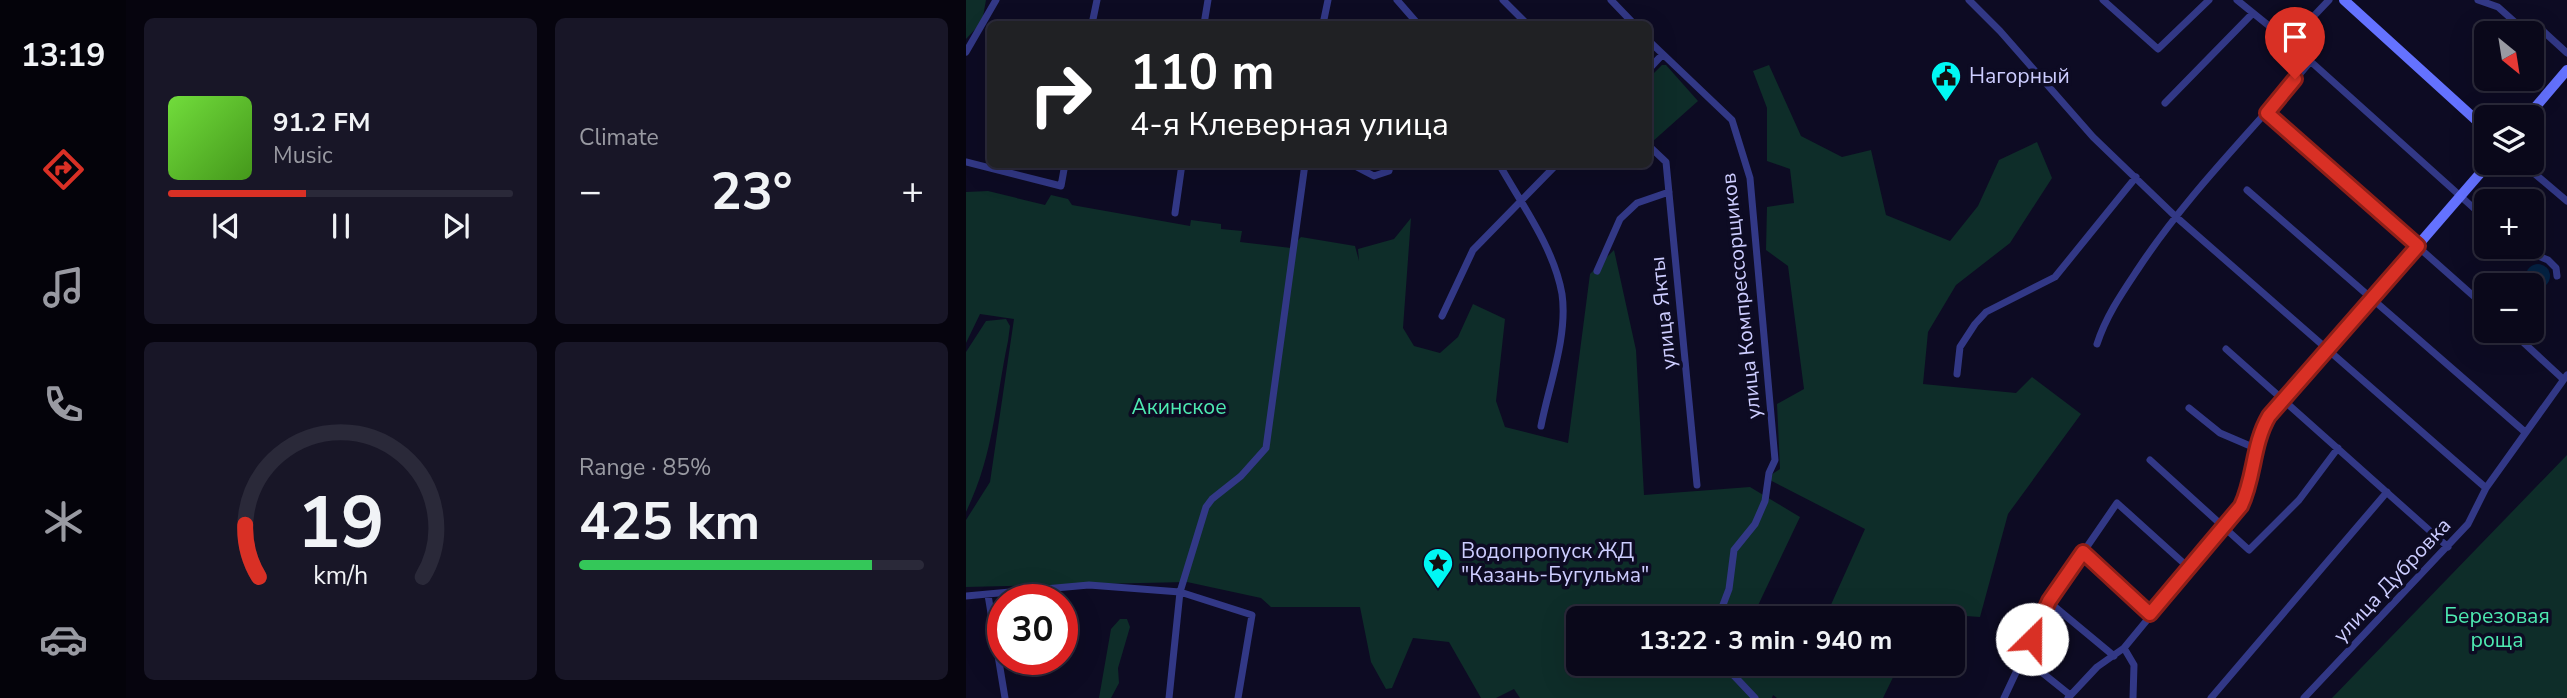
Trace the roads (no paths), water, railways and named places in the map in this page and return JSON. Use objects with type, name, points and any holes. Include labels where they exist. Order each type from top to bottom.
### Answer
[{"type":"street","points":[[966,52],[996,0]]},
{"type":"street","points":[[1093,21],[1097,0]]},
{"type":"street","points":[[1204,21],[1208,0]]},
{"type":"street","points":[[1324,21],[1328,0]]},
{"type":"street","points":[[1397,0],[1415,21]]},
{"type":"street","points":[[1503,0],[1524,21]]},
{"type":"street","points":[[1611,0],[1631,21]]},
{"type":"street","points":[[1969,0],[2000,31],[2092,137],[2175,216],[2486,488]]},
{"type":"street","points":[[2104,0],[2158,49],[2209,0]]},
{"type":"street","points":[[2236,0],[2289,42],[2474,208]]},
{"type":"street","points":[[2289,42],[2329,0]]},
{"type":"street","points":[[2344,0],[2474,118]]},
{"type":"street","points":[[2478,0],[2498,7],[2526,32],[2542,30],[2567,53]]},
{"type":"street","points":[[2498,7],[2504,0]]},
{"type":"street","points":[[2165,103],[2253,13]]},
{"type":"street","name":"улица Компрессорщиков","points":[[1652,44],[1732,120],[1750,178],[1775,460],[1769,472],[1765,501],[1755,524],[1734,550],[1728,589],[1722,606]]},
{"type":"street","points":[[1652,66],[1662,55]]},
{"type":"street","points":[[2096,344],[2106,318],[2175,216],[2310,62]]},
{"type":"street","points":[[2537,105],[2567,70]]},
{"type":"street","points":[[2267,113],[2474,296]]},
{"type":"street","name":"улица Якты","points":[[1652,149],[1666,162],[1697,485]]},
{"type":"street","points":[[966,162],[987,167]]},
{"type":"street","points":[[990,168],[1061,186],[1064,168]]},
{"type":"street","points":[[1175,213],[1181,168]]},
{"type":"street","points":[[1169,698],[1180,592],[1206,507],[1241,476],[1266,448],[1304,168]]},
{"type":"street","points":[[1359,168],[1374,176],[1389,171],[1389,168]]},
{"type":"street","points":[[1501,168],[1550,255],[1562,295],[1562,327],[1541,426]]},
{"type":"street","points":[[1442,316],[1473,250],[1553,168]]},
{"type":"street","points":[[2024,658],[2069,696],[2096,667],[2124,648],[2225,527],[2249,488],[2255,448],[2269,416],[2478,175]]},
{"type":"street","points":[[2538,175],[2565,195]]},
{"type":"street","points":[[1957,374],[1960,347],[1975,324],[1986,312],[2055,277],[2136,177]]},
{"type":"street","points":[[2247,190],[2525,432]]},
{"type":"street","points":[[1597,271],[1620,219],[1637,203],[1669,192]]},
{"type":"street","points":[[2544,258],[2556,268],[2557,276]]},
{"type":"street","points":[[2525,343],[2565,377]]},
{"type":"street","points":[[2226,349],[2448,547]]},
{"type":"street","name":"улица Дубровка","points":[[2304,698],[2468,524],[2486,488],[2565,377]]},
{"type":"street","points":[[2189,408],[2220,433],[2255,448]]},
{"type":"street","points":[[2150,460],[2249,550],[2299,500],[2338,448]]},
{"type":"street","points":[[2211,698],[2387,492]]},
{"type":"street","points":[[2004,698],[2049,601],[2117,503],[2189,568]]},
{"type":"street","points":[[2083,552],[2150,614]]},
{"type":"street","points":[[1078,586],[1180,592],[1252,615],[1238,698]]},
{"type":"street","points":[[966,596],[987,595]]},
{"type":"street","points":[[2049,601],[2114,656]]},
{"type":"street","points":[[2124,648],[2134,665],[2133,698]]},
{"type":"street","points":[[1001,675],[1005,698]]},
{"type":"street","points":[[1734,676],[1755,698]]},
{"type":"water","points":[[2538,264],[2547,267],[2549,281],[2544,286],[2544,273],[2527,273],[2529,267]]},
{"type":"place","name":"Нагорный","points":[[1946,103]]},
{"type":"place","name":"Водопропуск ЖД \"Казань-Бугульма\"","points":[[1438,590]]},
{"type":"park label","name":"Акинское","points":[[1179,407]]},
{"type":"park label","name":"Березовая роща","points":[[2497,628]]}]
